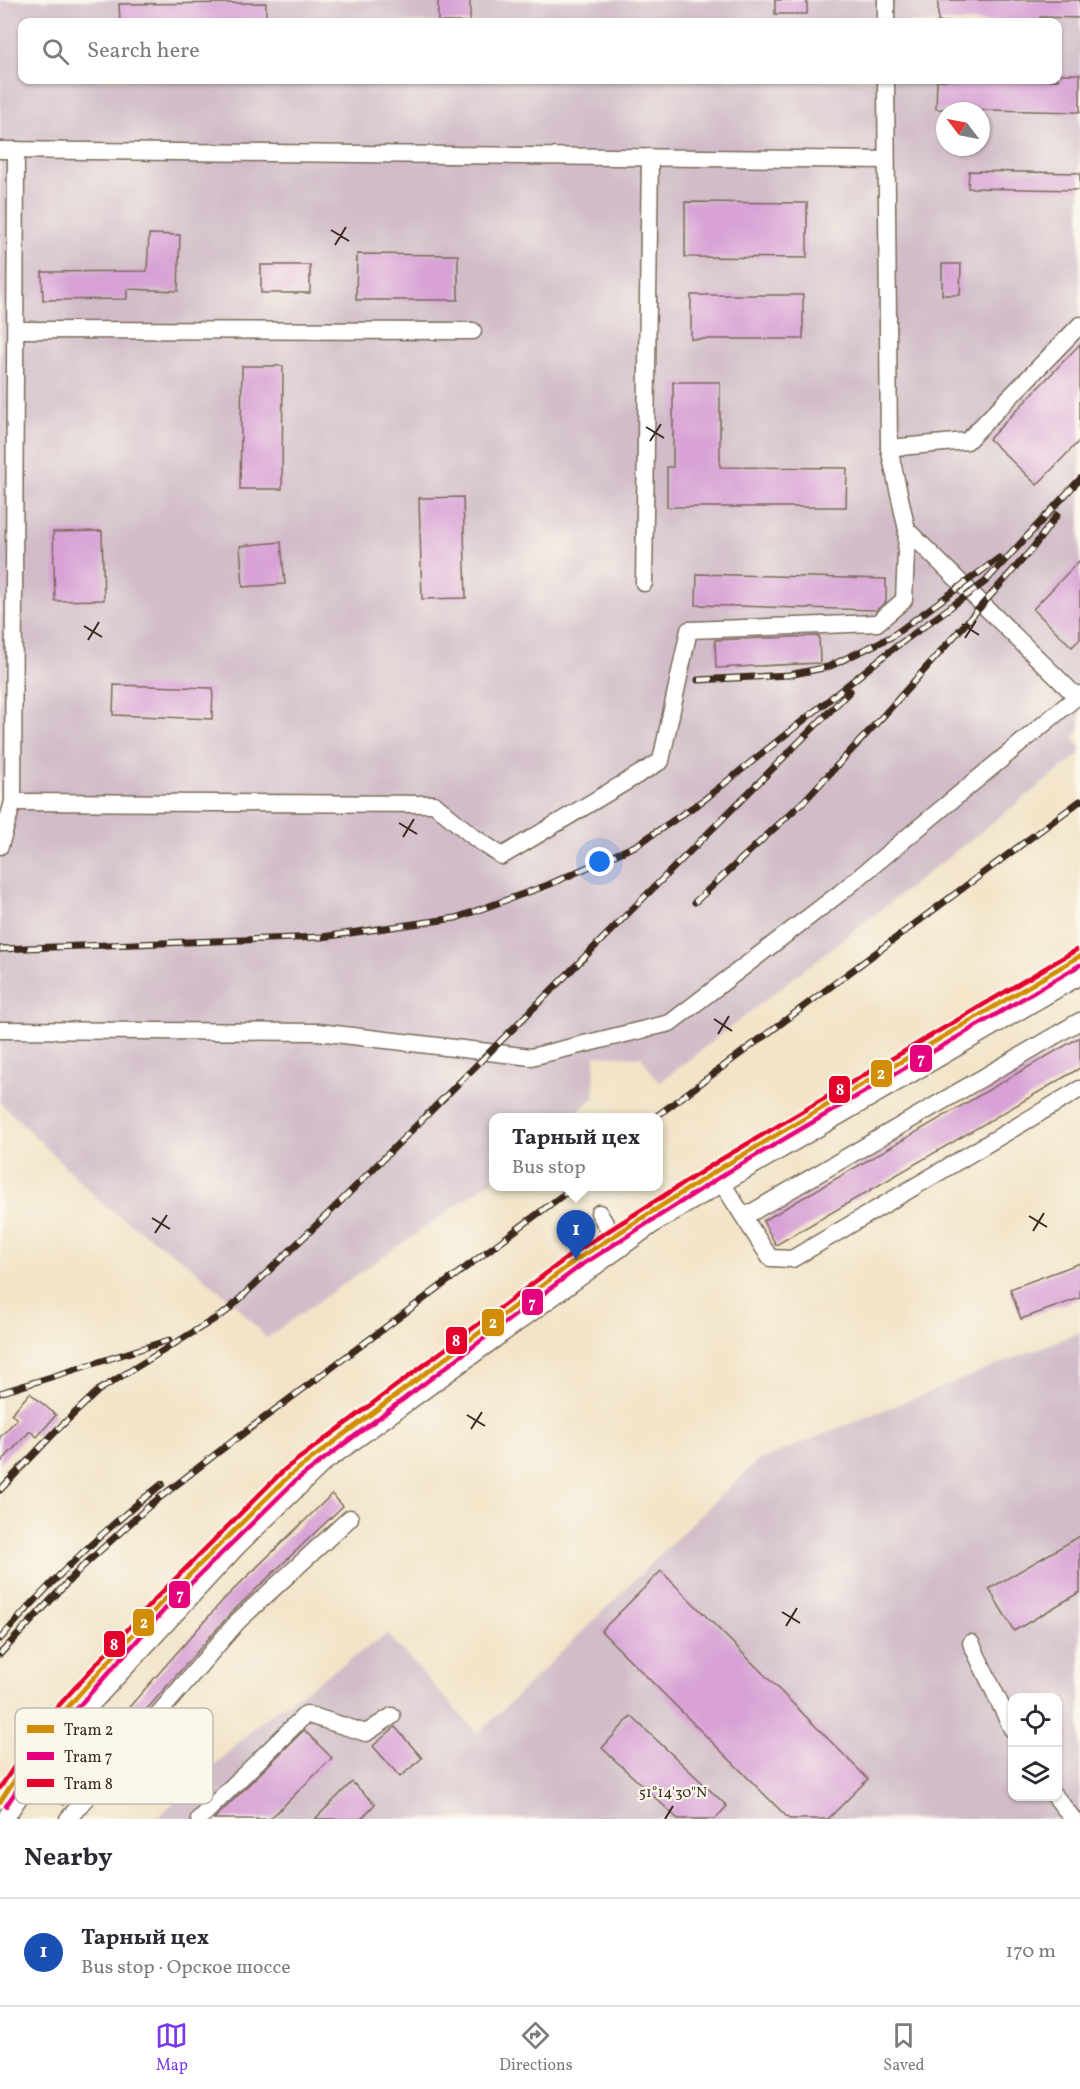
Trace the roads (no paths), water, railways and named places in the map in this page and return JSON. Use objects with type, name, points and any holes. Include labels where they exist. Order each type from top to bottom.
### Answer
[{"type":"street","points":[[886,0],[886,18]]},
{"type":"street","points":[[13,802],[434,804],[475,838],[502,856],[661,761],[688,630],[877,623],[904,600],[907,530],[889,448],[886,84]]},
{"type":"street","points":[[0,846],[13,802],[8,406],[16,330],[8,150],[885,159]]},
{"type":"street","points":[[644,583],[650,157]]},
{"type":"street","points":[[889,448],[967,441],[1080,325]]},
{"type":"street","points":[[16,330],[473,331]]},
{"type":"street","points":[[0,1030],[318,1032],[531,1057],[670,1023],[840,893],[1079,696],[907,530]]},
{"type":"street","points":[[88,1708],[237,1547],[324,1464],[658,1221],[1080,976]]},
{"type":"street","points":[[744,1217],[1080,1021]]},
{"type":"street","points":[[722,1183],[770,1258],[792,1259],[1080,1089]]},
{"type":"street","points":[[599,1213],[620,1249]]},
{"type":"street","points":[[163,1708],[238,1621],[350,1518]]},
{"type":"street","points":[[971,1643],[1008,1721]]},
{"type":"street","points":[[199,1819],[306,1714],[366,1733],[392,1716]]},
{"type":"street","points":[[1058,1801],[1073,1819]]},
{"type":"street","points":[[5,1819],[15,1804]]},
{"type":"street","points":[[68,1819],[81,1804]]},
{"type":"railway","points":[[0,949],[322,937],[456,918],[548,885],[637,845],[705,799],[890,651],[985,582],[1080,479]]},
{"type":"railway","points":[[695,902],[806,799],[1032,549],[1057,515]]},
{"type":"railway","points":[[698,680],[789,675],[828,667],[891,637],[999,558]]},
{"type":"railway","points":[[0,1490],[99,1390],[226,1312],[331,1211],[850,691]]},
{"type":"railway","points":[[661,1113],[1080,801]]},
{"type":"railway","points":[[0,1654],[82,1567],[148,1507],[568,1191]]},
{"type":"railway","points":[[0,1393],[169,1340]]},
{"type":"railway","points":[[0,1639],[77,1558],[162,1484]]},
{"type":"tram line","name":"8","points":[[57,1708],[156,1598],[285,1469],[572,1254],[720,1160],[1076,950]]},
{"type":"tram line","name":"2","points":[[67,1708],[161,1603],[290,1475],[576,1260],[724,1166],[1080,956]]},
{"type":"tram line","name":"7","points":[[77,1708],[166,1608],[295,1481],[580,1266],[728,1172],[1080,965]]},
{"type":"tram line","name":"8","points":[[0,1788],[15,1765]]},
{"type":"tram line","name":"2","points":[[0,1802],[15,1779]]},
{"type":"tram line","name":"7","points":[[6,1806],[15,1793]]},
{"type":"place","name":"Тарный цех","points":[[576,1260]]}]
